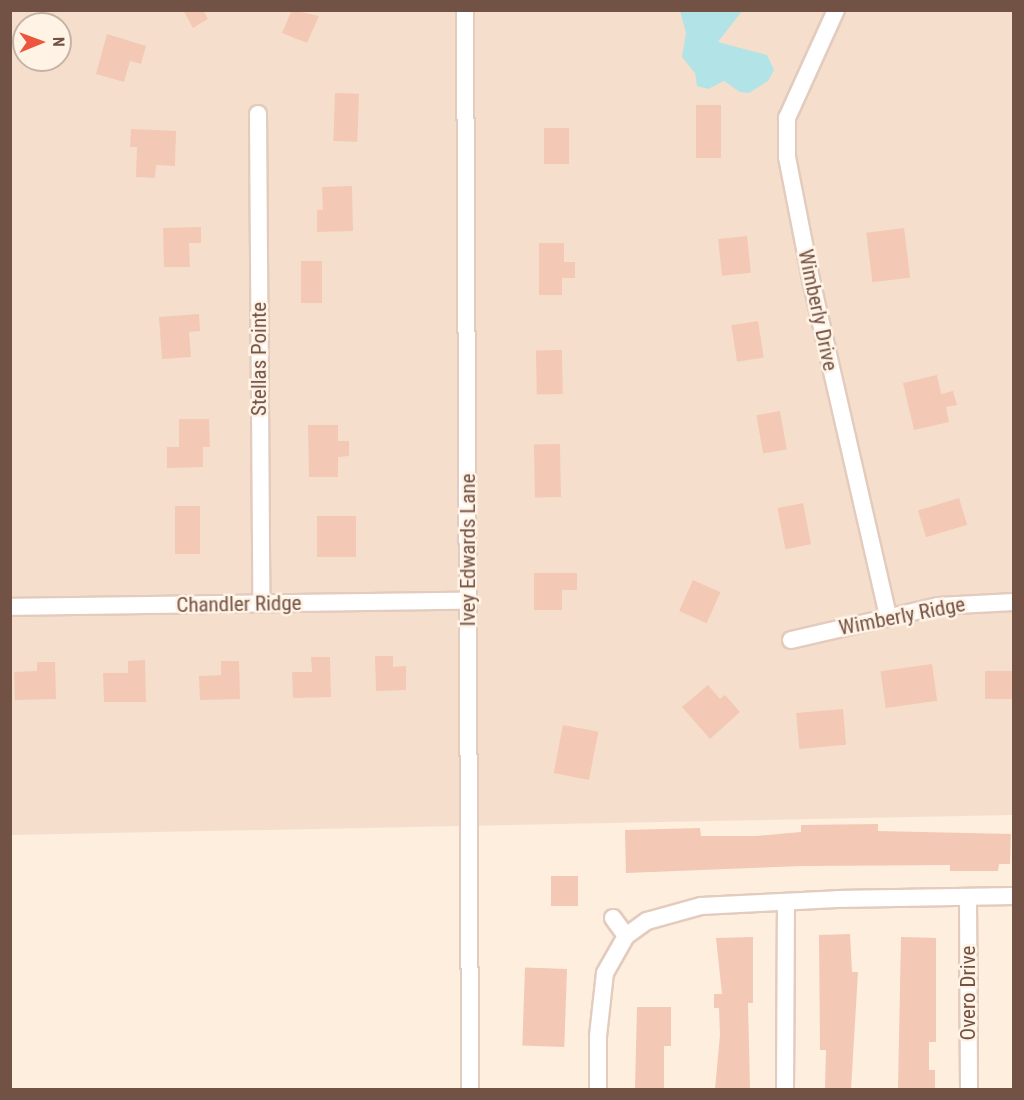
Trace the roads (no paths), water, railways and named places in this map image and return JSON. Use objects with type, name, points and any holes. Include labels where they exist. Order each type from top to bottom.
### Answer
[{"type":"street","name":"Ivey Edwards Lane","points":[[465,10],[470,1089]]},
{"type":"street","name":"Wimberly Drive","points":[[836,10],[787,118],[787,157],[812,284],[888,615]]},
{"type":"street","name":"Stellas Pointe","points":[[258,114],[261,604]]},
{"type":"street","name":"Chandler Ridge","points":[[10,608],[468,601]]},
{"type":"street","name":"Wimberly Ridge","points":[[791,640],[888,615],[938,606],[1014,602]]},
{"type":"street","points":[[598,1089],[605,973],[626,936],[647,921],[701,906],[1014,896]]},
{"type":"street","name":"Overo Drive","points":[[968,897],[969,1089]]},
{"type":"street","points":[[785,1089],[786,902]]},
{"type":"street","points":[[613,918],[626,936]]},
{"type":"water","points":[[680,11],[742,11],[718,42],[767,55],[774,70],[768,81],[749,93],[740,92],[724,81],[708,89],[697,86],[695,73],[682,57],[686,33]]}]
